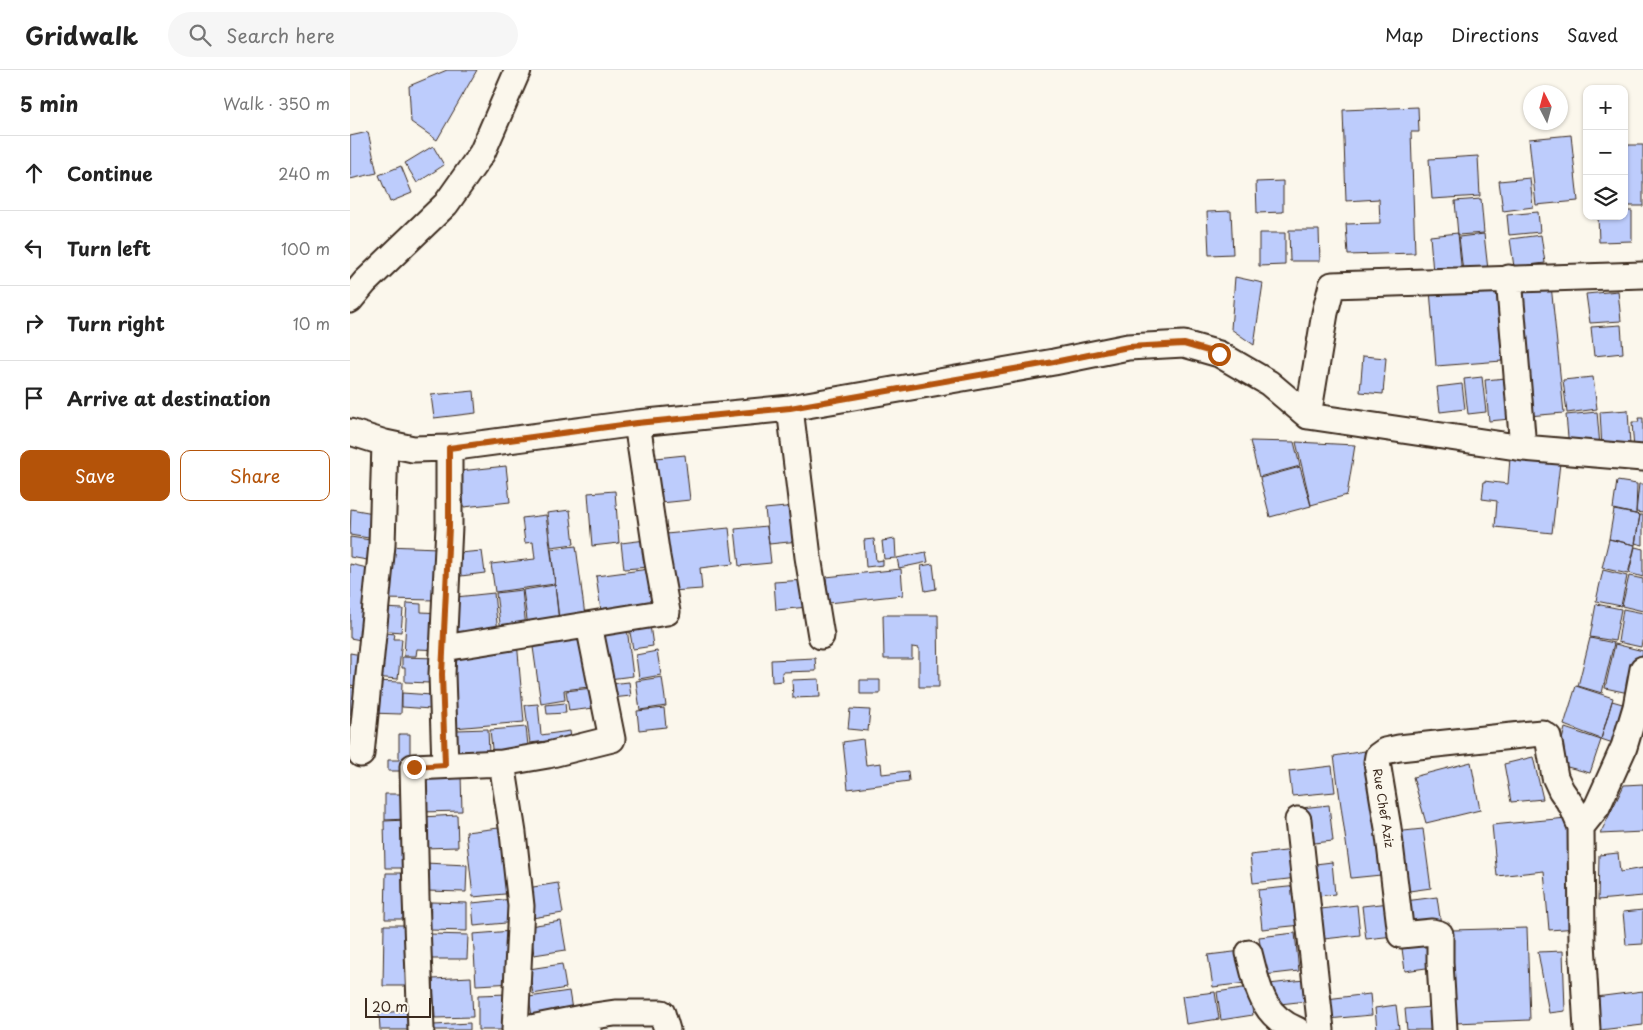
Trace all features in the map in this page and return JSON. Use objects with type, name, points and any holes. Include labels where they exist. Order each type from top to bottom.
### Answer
[{"type":"street","points":[[350,300],[365,282],[446,204],[482,154],[518,70]]},
{"type":"street","points":[[1308,416],[1325,313],[1332,285],[1643,275]]},
{"type":"street","points":[[1509,278],[1523,448]]},
{"type":"street","points":[[350,432],[385,444],[413,449],[449,448],[637,423],[790,408],[1054,362],[1128,347],[1184,344],[1219,354],[1269,383],[1308,416],[1523,448],[1643,458]]},
{"type":"street","points":[[790,408],[808,557],[821,636]]},
{"type":"street","points":[[444,648],[667,612],[655,548],[637,423]]},
{"type":"street","points":[[361,754],[382,545],[385,444]]},
{"type":"street","points":[[445,765],[442,674],[449,526],[449,448]]},
{"type":"street","points":[[421,1030],[414,767],[502,763],[548,755],[612,740],[589,625]]},
{"type":"street","points":[[1582,827],[1596,807],[1624,747],[1636,707],[1643,669]]},
{"type":"street","name":"Rue Chef Aziz","points":[[1444,1030],[1440,934],[1432,932],[1401,935],[1378,756],[1385,751],[1399,748],[1545,734],[1548,737],[1555,777],[1582,827],[1580,1030]]},
{"type":"street","points":[[502,763],[513,833],[521,906],[515,1030]]},
{"type":"street","points":[[1298,820],[1321,1030]]},
{"type":"street","points":[[1250,953],[1261,997],[1278,1018],[1297,1030]]},
{"type":"street","points":[[521,1030],[587,1023],[615,1013],[662,1013],[667,1030]]},
{"type":"building","points":[[447,70],[477,70],[437,140],[411,122],[409,86]]},
{"type":"building","points":[[1418,107],[1419,132],[1411,132],[1415,253],[1348,255],[1346,224],[1380,223],[1379,199],[1346,201],[1343,110]]},
{"type":"building","points":[[368,132],[377,173],[350,179],[350,136]]},
{"type":"building","points":[[1571,135],[1578,201],[1536,205],[1529,139]]},
{"type":"building","points":[[1628,145],[1643,145],[1643,206],[1628,206]]},
{"type":"building","points":[[433,146],[444,165],[417,183],[405,163]]},
{"type":"building","points":[[1478,156],[1480,196],[1432,199],[1429,159]]},
{"type":"building","points":[[401,166],[412,193],[390,202],[379,175]]},
{"type":"building","points":[[1530,178],[1533,207],[1503,211],[1499,181]]},
{"type":"building","points":[[1283,181],[1283,212],[1257,213],[1256,182]]},
{"type":"building","points":[[1481,199],[1484,233],[1458,235],[1455,201]]},
{"type":"building","points":[[1231,211],[1233,254],[1209,255],[1207,212]]},
{"type":"building","points":[[1628,211],[1632,211],[1632,241],[1599,242],[1598,220],[1628,220]]},
{"type":"building","points":[[1538,212],[1540,232],[1509,235],[1507,215]]},
{"type":"building","points":[[1289,230],[1319,230],[1320,261],[1290,261]]},
{"type":"building","points":[[1259,233],[1285,233],[1285,265],[1259,266]]},
{"type":"building","points":[[1458,233],[1462,275],[1433,273],[1430,236]]},
{"type":"building","points":[[1484,234],[1488,270],[1463,272],[1459,237]]},
{"type":"building","points":[[1541,235],[1545,263],[1514,267],[1510,239]]},
{"type":"building","points":[[1235,277],[1263,283],[1254,345],[1231,329]]},
{"type":"building","points":[[1496,285],[1502,361],[1436,366],[1430,290]]},
{"type":"building","points":[[1551,285],[1564,413],[1528,416],[1518,288]]},
{"type":"building","points":[[1618,291],[1621,321],[1590,323],[1586,294]]},
{"type":"building","points":[[1621,325],[1623,353],[1594,356],[1591,327]]},
{"type":"building","points":[[1363,356],[1386,358],[1383,394],[1360,392]]},
{"type":"building","points":[[1482,377],[1486,412],[1468,414],[1464,379]]},
{"type":"building","points":[[1593,377],[1597,409],[1567,413],[1563,380]]},
{"type":"building","points":[[1506,378],[1510,419],[1489,421],[1485,380]]},
{"type":"building","points":[[1462,384],[1465,409],[1440,412],[1437,387]]},
{"type":"building","points":[[474,391],[476,413],[434,418],[431,395]]},
{"type":"building","points":[[1628,410],[1630,446],[1602,448],[1600,412]]},
{"type":"building","points":[[1597,412],[1600,446],[1569,448],[1566,415]]},
{"type":"building","points":[[1638,418],[1643,418],[1643,449],[1634,450],[1632,422],[1639,422]]},
{"type":"building","points":[[1250,441],[1294,442],[1300,466],[1259,477]]},
{"type":"building","points":[[1296,442],[1355,445],[1347,495],[1311,505]]},
{"type":"building","points":[[685,455],[690,500],[661,503],[656,458]]},
{"type":"building","points":[[1510,458],[1560,463],[1552,533],[1495,527],[1497,501],[1482,499],[1484,481],[1508,484]]},
{"type":"building","points":[[506,466],[510,502],[464,507],[460,471]]},
{"type":"building","points":[[1300,467],[1311,506],[1270,517],[1260,478]]},
{"type":"building","points":[[1617,481],[1637,484],[1636,514],[1613,509]]},
{"type":"building","points":[[1639,484],[1643,484],[1643,513],[1636,512]]},
{"type":"building","points":[[615,491],[619,543],[592,546],[588,493]]},
{"type":"building","points":[[796,506],[799,541],[769,544],[765,509]]},
{"type":"building","points":[[351,509],[379,514],[375,539],[350,535]]},
{"type":"building","points":[[570,510],[574,544],[551,547],[547,513]]},
{"type":"building","points":[[1614,510],[1640,515],[1635,545],[1609,539]]},
{"type":"building","points":[[546,515],[555,584],[495,592],[491,564],[535,559],[533,542],[525,543],[522,518]]},
{"type":"building","points":[[1640,515],[1643,515],[1643,545],[1635,543]]},
{"type":"building","points":[[767,526],[771,563],[739,566],[735,529]]},
{"type":"building","points":[[729,528],[733,564],[700,568],[702,589],[672,591],[666,534]]},
{"type":"building","points":[[350,537],[377,541],[373,561],[350,557]]},
{"type":"building","points":[[874,539],[876,561],[883,560],[883,565],[866,567],[864,540]]},
{"type":"building","points":[[895,539],[896,558],[884,559],[882,541]]},
{"type":"building","points":[[1609,539],[1635,545],[1628,574],[1602,568]]},
{"type":"building","points":[[646,540],[649,567],[624,569],[621,543]]},
{"type":"building","points":[[386,546],[438,548],[436,600],[384,599]]},
{"type":"building","points":[[576,546],[585,616],[559,619],[551,549]]},
{"type":"building","points":[[1635,547],[1643,549],[1643,577],[1629,573]]},
{"type":"building","points":[[482,551],[485,573],[461,576],[458,553]]},
{"type":"building","points":[[926,552],[928,562],[899,568],[897,558]]},
{"type":"building","points":[[350,564],[376,570],[366,641],[350,638]]},
{"type":"building","points":[[933,564],[936,589],[925,591],[921,566]]},
{"type":"building","points":[[649,569],[654,604],[601,611],[596,576]]},
{"type":"building","points":[[901,569],[903,595],[829,603],[826,577]]},
{"type":"building","points":[[1603,570],[1627,576],[1621,606],[1596,601]]},
{"type":"building","points":[[1629,576],[1643,579],[1643,611],[1622,606]]},
{"type":"building","points":[[805,580],[808,607],[776,610],[774,582]]},
{"type":"building","points":[[555,585],[559,622],[528,627],[523,590]]},
{"type":"building","points":[[522,590],[526,628],[501,631],[496,593]]},
{"type":"building","points":[[494,593],[498,633],[457,638],[454,617],[458,617],[456,597]]},
{"type":"building","points":[[407,603],[421,604],[421,612],[443,613],[441,650],[417,649],[416,656],[404,656]]},
{"type":"building","points":[[1596,604],[1621,609],[1615,641],[1590,637]]},
{"type":"building","points":[[382,608],[403,609],[401,632],[380,630]]},
{"type":"building","points":[[1623,609],[1643,613],[1641,647],[1618,642]]},
{"type":"building","points":[[883,615],[938,615],[939,687],[919,687],[919,648],[912,647],[912,659],[884,659]]},
{"type":"building","points":[[649,618],[653,646],[633,649],[628,622]]},
{"type":"building","points":[[627,628],[633,676],[609,679],[602,631]]},
{"type":"building","points":[[378,632],[395,634],[394,639],[402,639],[398,679],[374,677]]},
{"type":"building","points":[[588,634],[597,686],[564,690],[565,700],[541,704],[532,640]]},
{"type":"building","points":[[1590,638],[1614,643],[1602,693],[1578,686]]},
{"type":"building","points":[[517,641],[524,722],[454,728],[456,651]]},
{"type":"building","points":[[1615,644],[1643,651],[1633,694],[1605,688]]},
{"type":"building","points":[[657,651],[661,675],[639,679],[636,655]]},
{"type":"building","points":[[350,653],[367,656],[360,687],[350,685]]},
{"type":"building","points":[[402,657],[436,658],[430,683],[405,682],[405,668],[402,668]]},
{"type":"building","points":[[815,658],[816,671],[782,672],[783,681],[772,682],[771,660]]},
{"type":"building","points":[[662,677],[666,706],[640,710],[636,681]]},
{"type":"building","points":[[819,679],[820,697],[793,698],[792,680]]},
{"type":"building","points":[[860,680],[880,680],[880,694],[860,694]]},
{"type":"building","points":[[370,681],[402,682],[401,714],[369,713]]},
{"type":"building","points":[[629,682],[631,696],[612,698],[610,684]]},
{"type":"building","points":[[1576,686],[1613,698],[1601,739],[1564,725]]},
{"type":"building","points":[[350,687],[363,690],[357,717],[350,715]]},
{"type":"building","points":[[592,688],[594,708],[569,711],[566,691]]},
{"type":"building","points":[[402,693],[432,695],[431,709],[402,707]]},
{"type":"building","points":[[1612,701],[1633,707],[1619,745],[1601,739]]},
{"type":"building","points":[[565,703],[566,713],[547,714],[546,705]]},
{"type":"building","points":[[538,704],[541,735],[570,731],[571,738],[530,743],[525,705]]},
{"type":"building","points":[[664,708],[666,727],[639,730],[637,711]]},
{"type":"building","points":[[850,709],[870,710],[868,731],[848,729]]},
{"type":"building","points":[[526,727],[529,755],[493,758],[490,730]]},
{"type":"building","points":[[1565,728],[1601,740],[1590,773],[1556,764]]},
{"type":"building","points":[[488,729],[489,753],[458,754],[457,730]]},
{"type":"building","points":[[399,734],[410,734],[410,771],[388,771],[388,760],[399,760]]},
{"type":"building","points":[[863,739],[866,765],[881,763],[882,774],[908,771],[909,781],[848,789],[843,742]]},
{"type":"building","points":[[1365,751],[1381,875],[1351,878],[1334,756]]},
{"type":"building","points":[[1533,757],[1543,799],[1511,802],[1504,764]]},
{"type":"building","points":[[1471,762],[1480,810],[1426,823],[1413,777]]},
{"type":"building","points":[[1332,766],[1335,792],[1292,796],[1289,771]]},
{"type":"building","points":[[461,775],[462,811],[421,812],[420,776]]},
{"type":"building","points":[[1643,784],[1643,832],[1600,834],[1624,785]]},
{"type":"building","points":[[385,794],[405,794],[406,819],[385,820]]},
{"type":"building","points":[[1329,805],[1333,841],[1305,844],[1301,808]]},
{"type":"building","points":[[457,815],[458,847],[424,848],[422,817]]},
{"type":"building","points":[[1567,818],[1578,928],[1549,930],[1544,871],[1497,876],[1492,825]]},
{"type":"building","points":[[407,820],[408,868],[385,868],[384,821]]},
{"type":"building","points":[[507,827],[515,893],[473,897],[466,832]]},
{"type":"building","points":[[1423,829],[1431,888],[1402,892],[1394,832]]},
{"type":"building","points":[[1294,850],[1297,878],[1253,883],[1250,855]]},
{"type":"building","points":[[1618,853],[1620,872],[1643,868],[1643,896],[1598,900],[1599,855]]},
{"type":"building","points":[[1332,862],[1335,894],[1311,897],[1307,865]]},
{"type":"building","points":[[425,863],[467,865],[466,892],[425,891]]},
{"type":"building","points":[[386,873],[409,873],[408,919],[385,919]]},
{"type":"building","points":[[558,883],[563,913],[532,918],[527,888]]},
{"type":"building","points":[[1298,886],[1302,925],[1262,929],[1258,890]]},
{"type":"building","points":[[1437,897],[1441,925],[1409,929],[1405,901]]},
{"type":"building","points":[[513,899],[516,922],[474,926],[472,903]]},
{"type":"building","points":[[431,902],[467,903],[467,931],[430,930]]},
{"type":"building","points":[[1390,903],[1394,936],[1366,939],[1362,906]]},
{"type":"building","points":[[1357,905],[1360,935],[1315,940],[1312,910]]},
{"type":"building","points":[[1643,910],[1643,944],[1626,945],[1623,912]]},
{"type":"building","points":[[561,921],[566,950],[534,955],[530,926]]},
{"type":"building","points":[[384,925],[413,925],[412,986],[383,986]]},
{"type":"building","points":[[1527,928],[1530,1020],[1455,1023],[1452,930]]},
{"type":"building","points":[[512,931],[515,983],[476,985],[473,934]]},
{"type":"building","points":[[1295,933],[1299,971],[1264,975],[1259,937]]},
{"type":"building","points":[[430,934],[468,935],[467,959],[430,959]]},
{"type":"building","points":[[1429,937],[1433,967],[1405,971],[1401,941]]},
{"type":"building","points":[[1242,951],[1246,983],[1213,987],[1208,955]]},
{"type":"building","points":[[1563,951],[1565,1011],[1549,1013],[1538,952]]},
{"type":"building","points":[[562,964],[566,988],[533,994],[529,969]]},
{"type":"building","points":[[471,977],[473,1017],[435,1018],[433,979]]},
{"type":"building","points":[[1304,980],[1307,1001],[1271,1005],[1269,984]]},
{"type":"building","points":[[1249,987],[1253,1015],[1221,1020],[1217,992]]},
{"type":"building","points":[[569,991],[573,1016],[533,1023],[529,997]]},
{"type":"building","points":[[1643,991],[1643,1025],[1600,1030],[1596,997]]},
{"type":"building","points":[[1215,992],[1219,1019],[1186,1024],[1182,996]]},
{"type":"building","points":[[508,994],[508,1030],[478,1030],[478,995]]},
{"type":"building","points":[[1370,994],[1372,1015],[1328,1019],[1326,999]]},
{"type":"building","points":[[1396,1005],[1399,1029],[1377,1030],[1375,1008]]},
{"type":"building","points":[[1431,1007],[1433,1030],[1407,1030],[1405,1009]]},
{"type":"building","points":[[415,1010],[416,1030],[380,1030],[379,1013]]},
{"type":"building","points":[[470,1023],[470,1030],[435,1030],[434,1025]]},
{"type":"route","points":[[414,767],[445,765],[442,674],[449,526],[449,448],[637,423],[790,408],[1054,362],[1128,347],[1184,344],[1219,354]]}]
